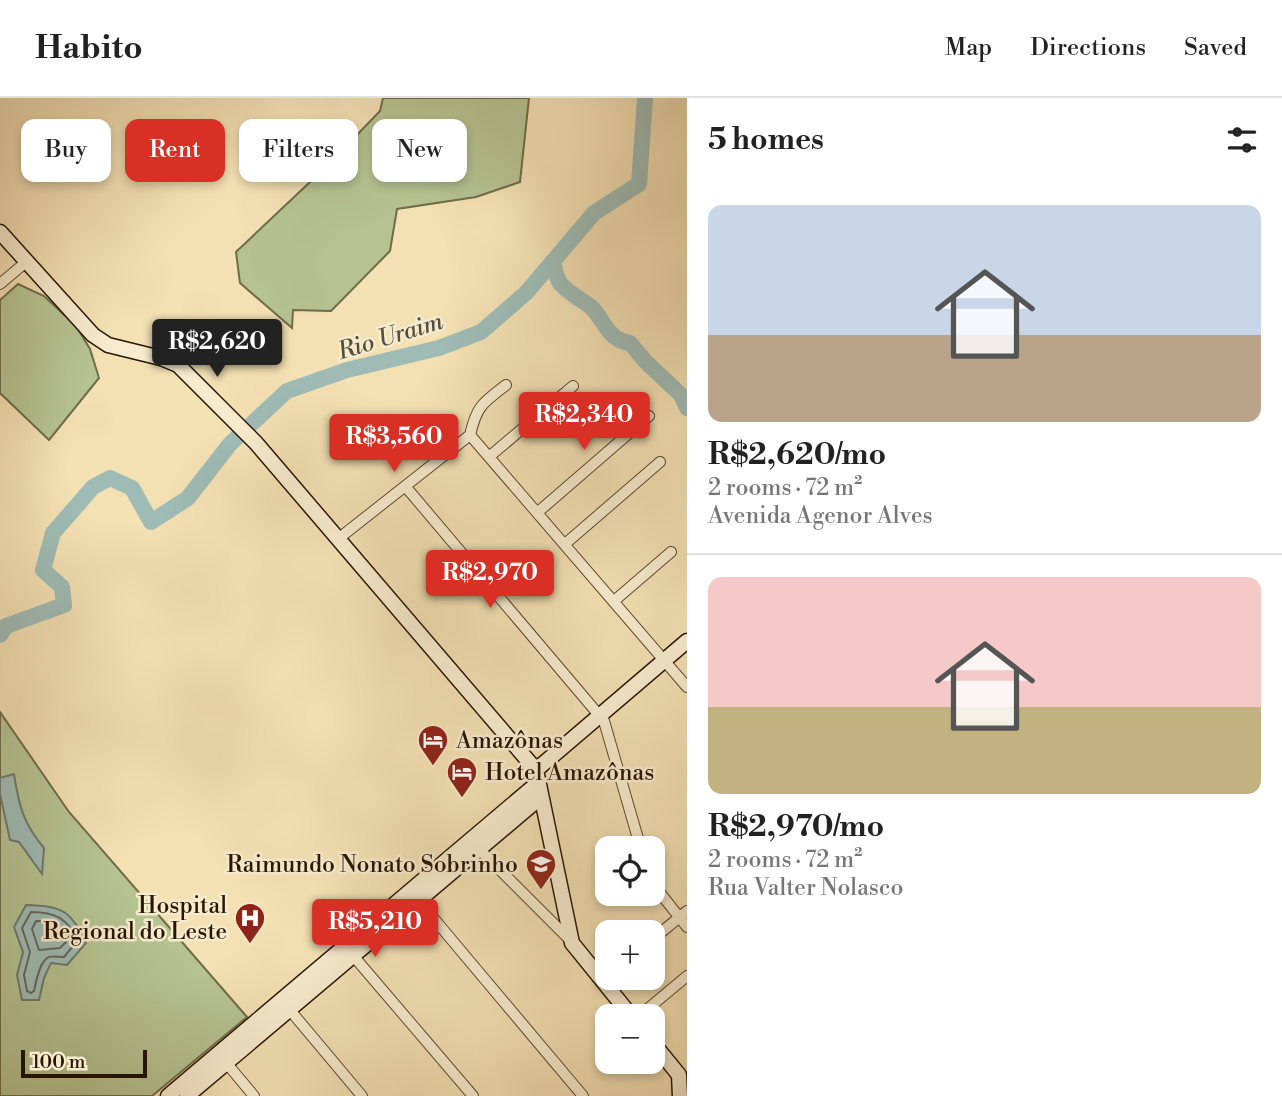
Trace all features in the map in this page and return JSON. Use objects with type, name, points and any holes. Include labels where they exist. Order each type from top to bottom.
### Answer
[{"type":"street","points":[[0,232],[93,335],[107,345],[161,358],[178,365],[232,418],[338,539],[539,783],[572,943]]},
{"type":"street","points":[[0,284],[26,262]]},
{"type":"street","points":[[338,539],[470,435],[480,405],[506,385]]},
{"type":"street","points":[[490,456],[573,386]]},
{"type":"street","points":[[538,512],[649,416]]},
{"type":"street","points":[[470,435],[687,687]]},
{"type":"street","points":[[565,544],[660,463]]},
{"type":"street","points":[[405,486],[600,715],[607,728],[637,836]]},
{"type":"street","points":[[614,601],[671,552]]},
{"type":"street","points":[[168,1096],[289,1009],[349,951],[419,901],[539,783],[600,715],[687,641]]},
{"type":"street","points":[[475,844],[595,967]]},
{"type":"street","points":[[187,1096],[222,1058],[475,844]]},
{"type":"street","points":[[665,896],[683,914],[687,927]]},
{"type":"street","points":[[419,901],[583,1096]]},
{"type":"street","points":[[665,929],[683,914]]},
{"type":"street","points":[[349,951],[473,1096]]},
{"type":"street","points":[[654,1004],[687,976]]},
{"type":"street","points":[[289,1009],[362,1096]]},
{"type":"street","points":[[665,1054],[683,1070],[680,1096]]},
{"type":"street","points":[[222,1058],[254,1096]]},
{"type":"green space","points":[[383,98],[529,98],[520,182],[476,197],[397,209],[390,251],[331,311],[293,310],[292,328],[240,283],[236,252],[310,182],[358,182],[358,134],[372,119],[372,182],[467,182],[467,119],[372,119],[380,111]]},
{"type":"green space","points":[[18,284],[44,296],[76,326],[90,349],[99,378],[49,440],[0,393],[0,300]]},
{"type":"green space","points":[[0,712],[69,812],[247,1017],[152,1096],[0,1096]]},
{"type":"water","points":[[14,774],[23,814],[44,848],[42,874],[19,842],[10,840],[0,794],[0,778]]},
{"type":"water","points":[[26,905],[64,912],[75,923],[86,943],[67,965],[51,963],[39,1000],[22,1000],[17,975],[23,952],[14,927]]},
{"type":"waterway","name":"Rio Uraim","points":[[0,635],[6,626],[64,605],[62,587],[43,570],[53,533],[93,487],[110,478],[132,488],[151,522],[188,498],[230,444],[287,391],[347,370],[439,348],[481,332],[526,293],[594,213],[639,184],[645,98]]},
{"type":"waterway","points":[[553,262],[563,287],[591,307],[616,338],[630,343],[681,395],[687,408]]},
{"type":"place","name":"Amazônas","points":[[433,767]]},
{"type":"place","name":"Hotel Amazônas","points":[[462,799]]},
{"type":"place","name":"Raimundo Nonato Sobrinho","points":[[541,891]]},
{"type":"place","name":"Hospital Regional do Leste","points":[[250,945]]}]
